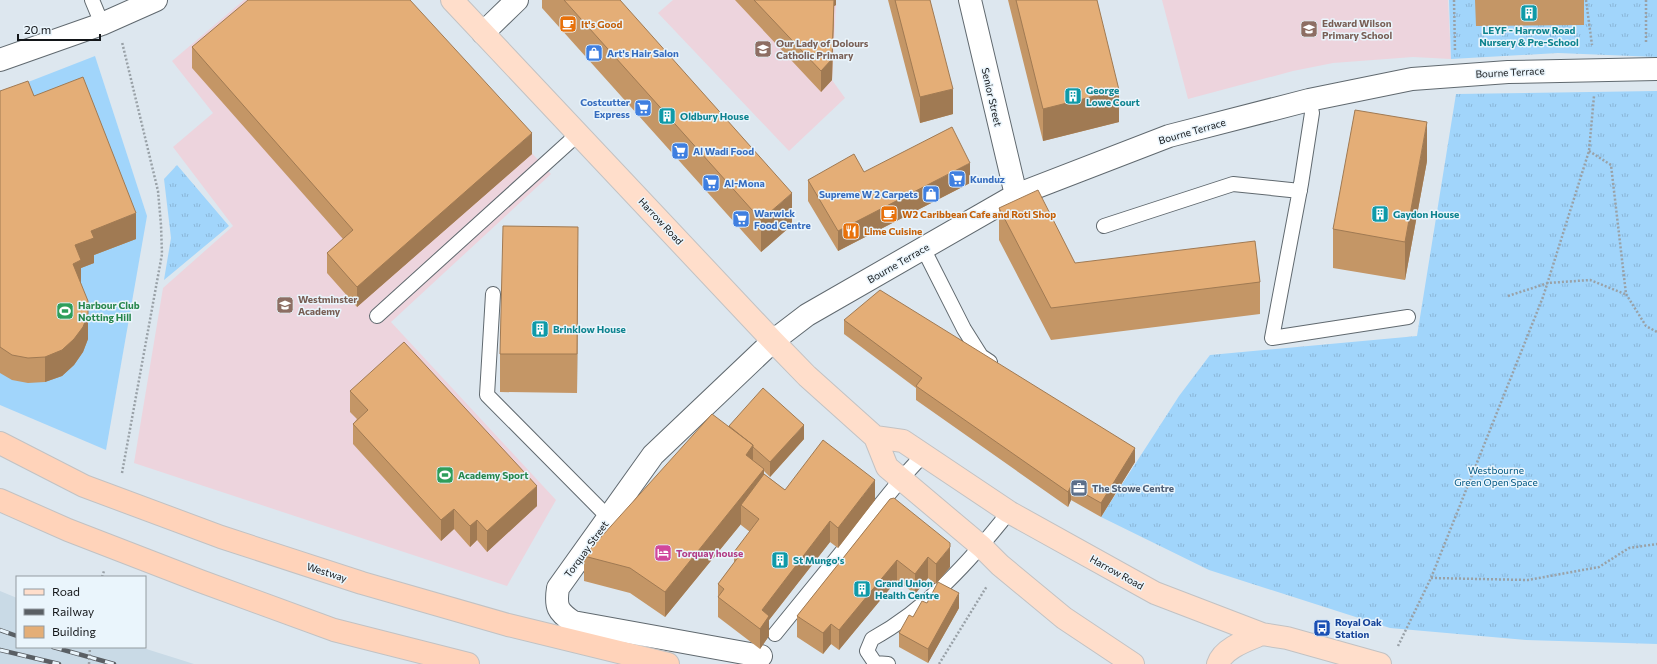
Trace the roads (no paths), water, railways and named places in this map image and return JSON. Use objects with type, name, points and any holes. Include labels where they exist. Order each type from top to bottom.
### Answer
[{"type":"highway","name":"Westway","points":[[0,443],[84,486],[221,537],[362,584],[508,625],[668,664]]},
{"type":"highway","points":[[0,500],[68,530],[200,581],[334,630],[468,664]]},
{"type":"main road","name":"Harrow Road","points":[[452,0],[807,376],[875,436],[887,467],[902,478],[982,547],[1000,565],[1064,618],[1133,664]]},
{"type":"main road","name":"Harrow Road","points":[[875,436],[904,441],[1009,512],[1155,593],[1262,634],[1287,638],[1380,664]]},
{"type":"main road","points":[[1218,664],[1220,657],[1239,644],[1262,634]]},
{"type":"street","points":[[0,60],[112,20],[156,0]]},
{"type":"street","points":[[483,32],[517,0]]},
{"type":"street","name":"Senior Street","points":[[970,0],[1016,194]]},
{"type":"street","name":"Bourne Terrace","points":[[774,341],[807,315],[1016,194],[1169,136],[1309,100],[1412,79],[1515,71],[1652,69]]},
{"type":"street","name":"Torquay Street","points":[[761,656],[573,622],[560,614],[556,600],[558,588],[653,455],[774,341]]},
{"type":"lane","points":[[92,0],[112,20]]},
{"type":"lane","points":[[1309,100],[1312,113],[1300,191],[1272,338],[1408,317]]},
{"type":"lane","points":[[377,316],[578,134]]},
{"type":"lane","points":[[1104,226],[1233,184],[1300,191]]},
{"type":"lane","points":[[923,248],[964,329],[981,356],[1001,368]]},
{"type":"lane","points":[[493,294],[487,395],[609,518]]},
{"type":"lane","points":[[775,634],[902,478],[923,455]]},
{"type":"lane","points":[[888,664],[875,663],[867,651],[872,638],[891,628],[931,596],[982,547],[1009,512]]},
{"type":"railway","points":[[0,630],[16,636]]},
{"type":"railway","points":[[57,648],[114,664]]},
{"type":"railway","points":[[0,650],[59,664]]},
{"type":"place","name":"LEYF - Harrow Road Nursery & Pre-School","points":[[1529,13]]},
{"type":"place","name":"It's Good","points":[[568,24]]},
{"type":"place","name":"Edward Wilson Primary School","points":[[1309,29]]},
{"type":"place","name":"Our Lady of Dolours Catholic Primary","points":[[763,49]]},
{"type":"place","name":"Art's Hair Salon","points":[[594,53]]},
{"type":"place","name":"George Lowe Court","points":[[1073,96]]},
{"type":"place","name":"Costcutter Express","points":[[643,108]]},
{"type":"place","name":"Oldbury House","points":[[667,116]]},
{"type":"place","name":"Al Wadi Food","points":[[680,151]]},
{"type":"place","name":"Kunduz","points":[[957,179]]},
{"type":"place","name":"Al-Mona","points":[[711,183]]},
{"type":"place","name":"Supreme W 2 Carpets","points":[[931,194]]},
{"type":"place","name":"W2 Caribbean Cafe and Roti Shop","points":[[889,214]]},
{"type":"place","name":"Gaydon House","points":[[1380,214]]},
{"type":"place","name":"Warwick Food Centre","points":[[741,219]]},
{"type":"place","name":"Lime Cuisine","points":[[851,231]]},
{"type":"place","name":"Westminster Academy","points":[[285,305]]},
{"type":"place","name":"Harbour Club Notting Hill","points":[[65,311]]},
{"type":"place","name":"Brinklow House","points":[[540,329]]},
{"type":"place","name":"Academy Sport","points":[[445,475]]},
{"type":"place","name":"The Stowe Centre","points":[[1079,488]]},
{"type":"place","name":"Torquay house","points":[[663,553]]},
{"type":"place","name":"St Mungo's","points":[[780,560]]},
{"type":"place","name":"Grand Union Health Centre","points":[[862,589]]},
{"type":"place","name":"Royal Oak Station","points":[[1322,628]]},
{"type":"park label","name":"Westbourne Green Open Space","points":[[1496,476]]}]
